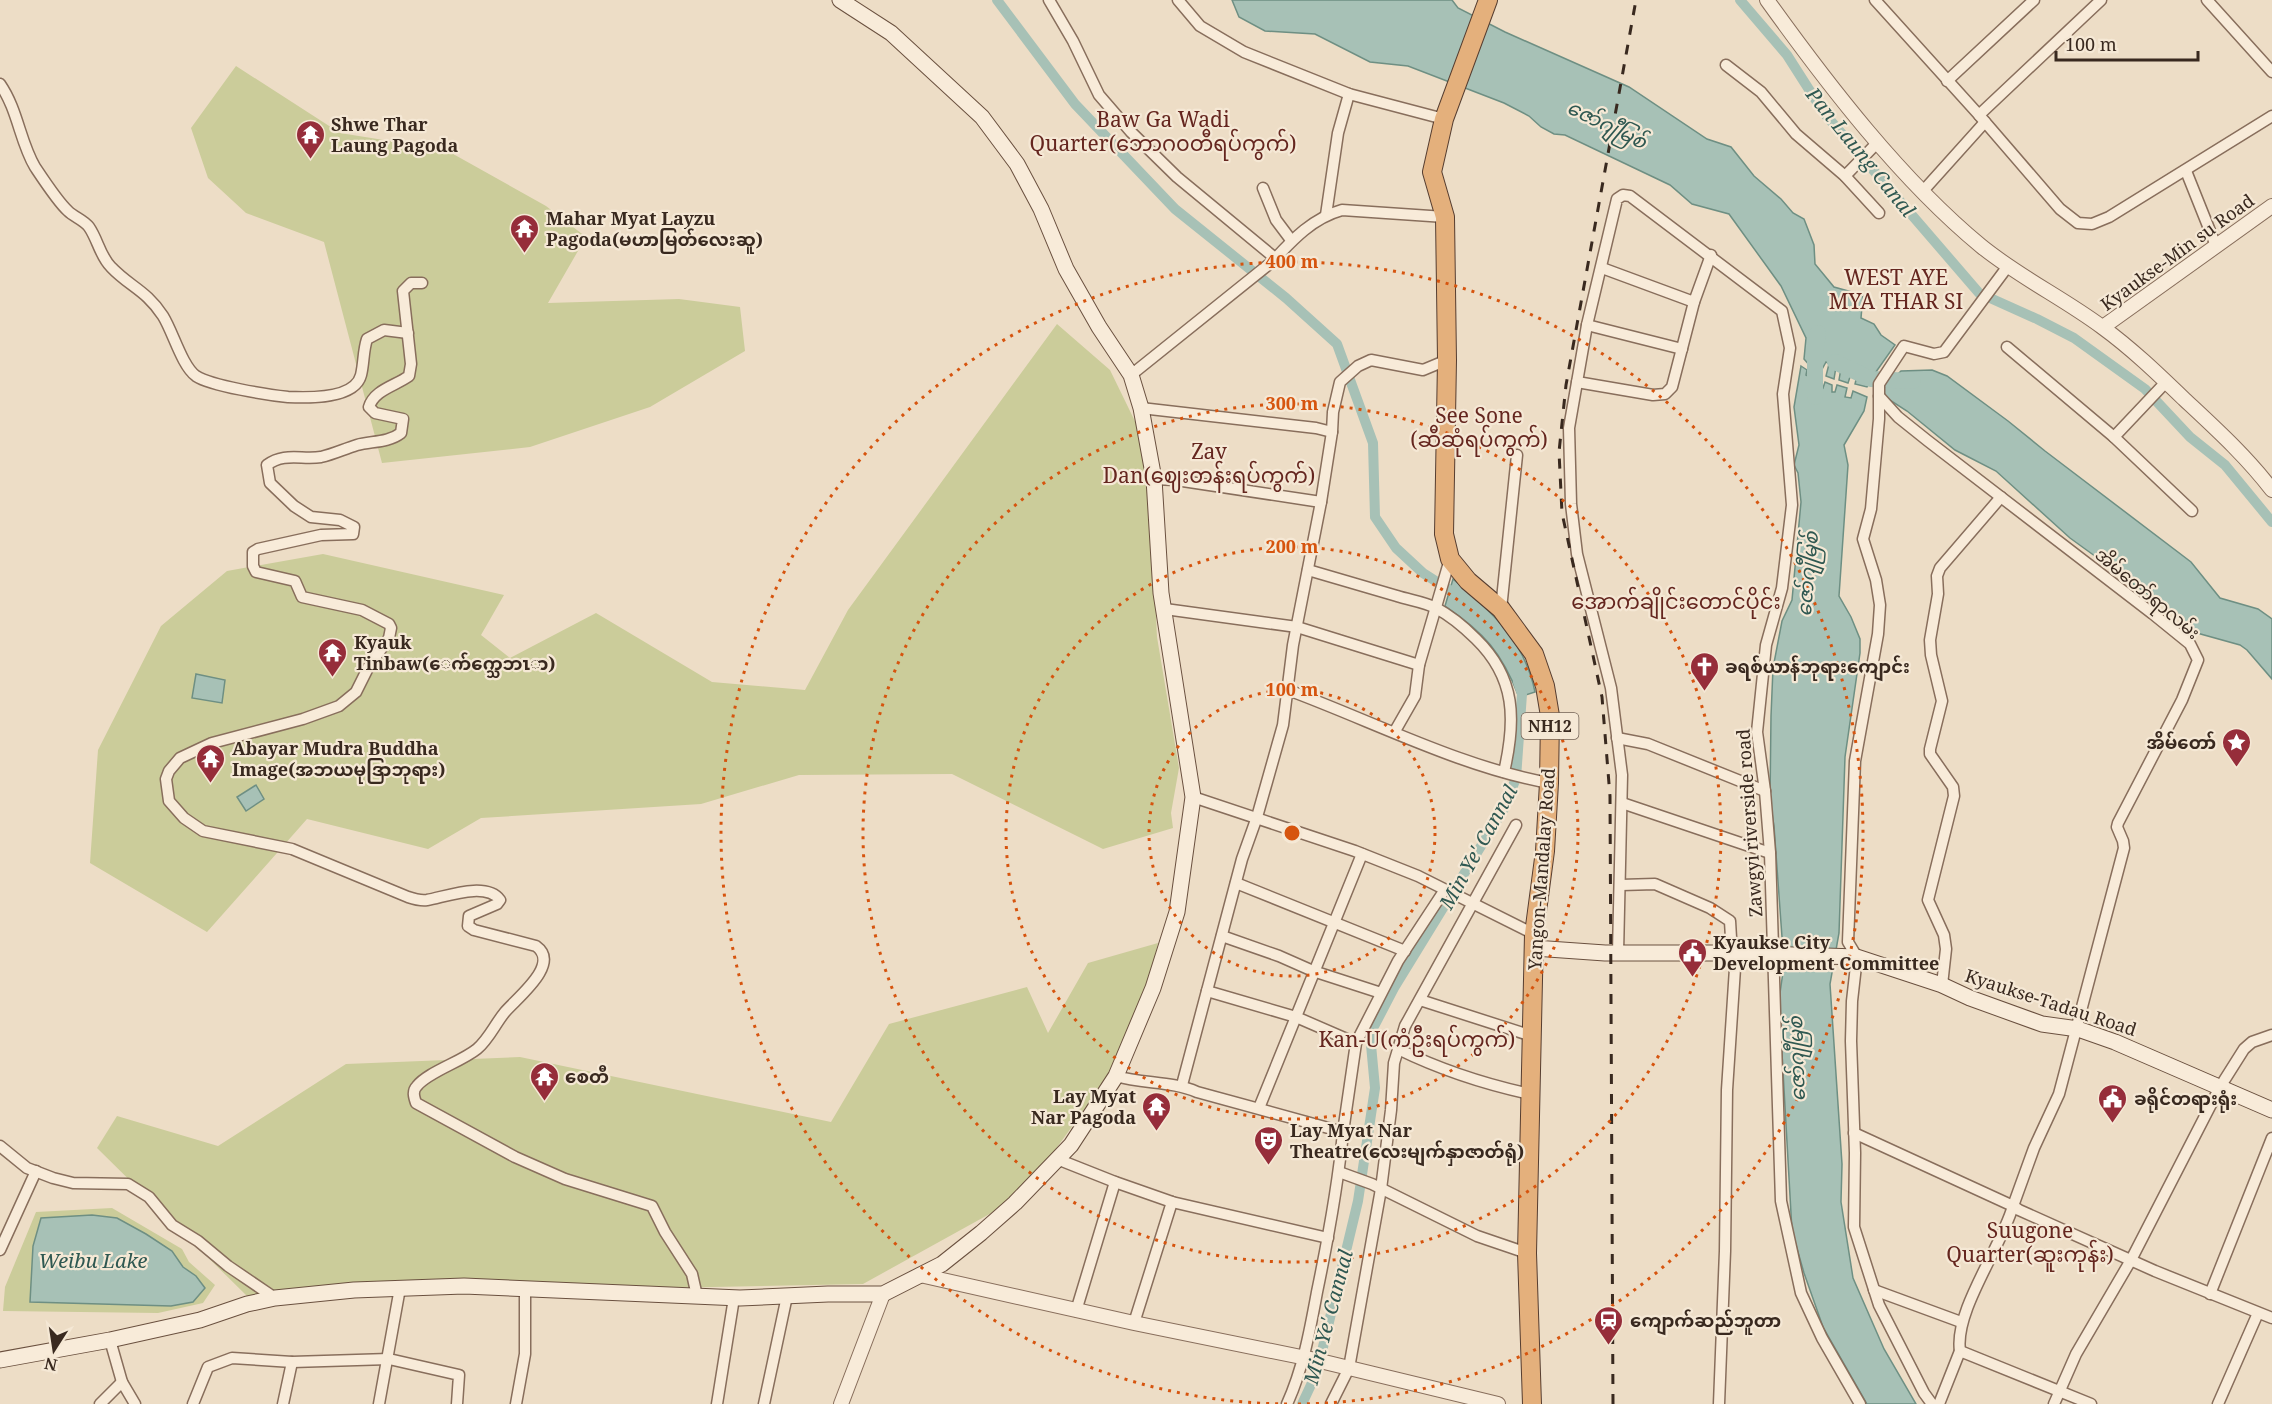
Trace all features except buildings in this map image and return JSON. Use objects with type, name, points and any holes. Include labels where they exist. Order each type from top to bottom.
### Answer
[{"type":"highway","name":"Yangon-Mandalay Road","points":[[1487,3],[1454,87],[1432,172],[1444,217],[1447,360],[1444,534],[1448,565],[1502,609],[1534,654],[1545,686],[1550,716],[1545,851],[1534,941],[1527,1253],[1532,1404]]},
{"type":"main road","points":[[0,1360],[110,1340],[200,1320],[247,1304],[275,1298],[354,1290],[464,1286],[734,1298],[883,1294],[942,1264],[1015,1203],[1071,1145],[1116,1076],[1153,988],[1176,912],[1193,797],[1161,593],[1154,478],[1141,408],[1131,375],[1099,327],[1066,269],[1041,209],[1017,164],[982,117],[891,33],[840,0]]},
{"type":"main road","name":"Kyaukse-Tadau Road","points":[[1534,941],[1618,953],[1736,953],[1852,957],[1942,985],[1970,998],[2042,1024],[2078,1029],[2115,1042],[2272,1110]]},
{"type":"street","points":[[1048,0],[1073,41],[1100,95],[1131,132],[1177,177],[1274,259]]},
{"type":"street","points":[[1178,0],[1200,26],[1244,52],[1349,94],[1444,119]]},
{"type":"street","points":[[1767,0],[1873,147],[1974,239],[2008,266],[2103,327],[2238,449],[2272,490]]},
{"type":"street","points":[[1875,0],[1982,118],[2060,209],[2078,223],[2092,224],[2109,216],[2186,171],[2272,116]]},
{"type":"street","points":[[1947,81],[2034,0]]},
{"type":"street","points":[[1923,191],[1982,118],[2101,0]]},
{"type":"street","points":[[2207,0],[2272,72]]},
{"type":"street","points":[[1726,65],[1761,92],[1796,134],[1845,176],[1880,213]]},
{"type":"street","points":[[0,84],[11,104],[34,166],[67,210],[88,225],[101,254],[110,266],[153,301],[170,327],[180,352],[195,375],[263,394],[292,397],[346,392],[356,385],[361,377],[362,357],[367,339],[384,330],[408,333]]},
{"type":"street","points":[[1326,214],[1338,133],[1349,94]]},
{"type":"street","points":[[1845,176],[1873,147]]},
{"type":"street","points":[[2186,171],[2216,246]]},
{"type":"street","points":[[1263,188],[1276,220],[1291,240]]},
{"type":"street","name":"Zawgyi riverside road","points":[[1602,268],[1617,199],[1623,195],[1630,196],[1711,255],[1782,311],[1790,348],[1783,394],[1792,505],[1782,588],[1766,645],[1757,732],[1766,791],[1777,955],[1781,1201],[1801,1293],[1822,1338],[1860,1404]]},
{"type":"street","name":"Kyaukse-Min su Road","points":[[2103,327],[2272,206]]},
{"type":"street","points":[[1131,375],[1274,259],[1291,240],[1326,214],[1342,210],[1444,217]]},
{"type":"street","points":[[1577,382],[1653,395],[1665,394],[1672,387],[1694,302],[1711,255]]},
{"type":"street","points":[[1932,1404],[1924,1393],[1879,1305],[1854,1227],[1852,957],[1848,942],[1855,761],[1878,634],[1880,605],[1876,580],[1863,539],[1871,509],[1879,419],[1879,384],[1904,346],[1934,354],[1944,352],[2008,266]]},
{"type":"street","points":[[1618,953],[1622,775],[1611,687],[1577,554],[1571,504],[1569,428],[1587,325],[1602,268],[1694,302]]},
{"type":"street","points":[[422,283],[411,283],[403,291],[411,364],[409,376],[380,392],[372,399],[369,407],[375,413],[403,419],[401,433],[394,438],[358,445],[319,457],[280,458],[267,465],[270,483],[294,506],[310,517],[347,522],[354,527],[353,534],[301,538],[258,549],[253,552],[252,559],[256,572],[295,581],[302,597],[362,610],[384,620],[391,628],[388,638],[369,666],[356,692],[345,702],[303,718],[212,743],[180,758],[169,771],[166,779],[168,795],[184,818],[203,831],[292,849],[408,897],[425,900],[456,892],[476,891],[497,896],[500,900],[498,904],[469,916],[468,926],[474,930],[536,946],[545,955],[541,970],[536,979],[503,1014],[474,1052],[435,1073],[415,1087],[413,1094],[416,1103],[515,1156],[565,1179],[652,1206],[665,1232],[692,1274],[697,1296]]},
{"type":"street","points":[[1587,325],[1682,349]]},
{"type":"street","points":[[2007,347],[2114,437],[2192,511]]},
{"type":"street","points":[[1182,1085],[1242,859],[1257,817],[1282,725],[1297,627],[1321,502],[1333,412],[1340,382],[1358,366],[1371,360],[1423,370],[1447,360]]},
{"type":"street","points":[[2114,437],[2166,382]]},
{"type":"street","name":"အိမ်တော်ရာလမ်း","points":[[1879,396],[1913,429],[2190,644],[2198,660],[2182,700],[2117,826],[2124,848],[2078,1029]]},
{"type":"street","points":[[1141,408],[1316,428],[1332,432]]},
{"type":"street","points":[[1502,609],[1517,455]]},
{"type":"street","points":[[1154,478],[1321,502]]},
{"type":"street","points":[[1942,985],[1946,949],[1944,935],[1928,900],[1954,796],[1953,787],[1930,754],[1942,701],[1930,655],[1930,640],[1938,594],[1937,576],[1940,568],[2001,497]]},
{"type":"street","points":[[1395,731],[1415,696],[1419,665],[1448,565]]},
{"type":"street","points":[[1308,570],[1436,605],[1462,625],[1486,650],[1502,674],[1512,711],[1504,771]]},
{"type":"street","points":[[1165,609],[1297,627],[1419,665]]},
{"type":"street","points":[[1288,690],[1395,731],[1422,744],[1530,780],[1549,783]]},
{"type":"street","points":[[1617,738],[1648,744],[1766,791]]},
{"type":"street","points":[[1193,797],[1257,817],[1418,876],[1534,941]]},
{"type":"street","points":[[1622,803],[1770,853]]},
{"type":"street","points":[[1331,1404],[1344,1366],[1391,1110],[1394,1063],[1405,1026],[1461,921],[1467,902],[1516,825]]},
{"type":"street","points":[[1260,1108],[1313,971],[1362,854]]},
{"type":"street","points":[[1236,883],[1405,951]]},
{"type":"street","points":[[1621,885],[1655,884],[1710,908],[1730,921],[1731,938],[1736,953],[1727,1090],[1725,1251],[1719,1402],[1731,1404]]},
{"type":"street","points":[[1287,1404],[1309,1359],[1339,1172],[1356,1043],[1405,951],[1447,892]]},
{"type":"street","points":[[1222,936],[1313,971],[1381,993]]},
{"type":"street","points":[[1207,991],[1296,1017],[1356,1043]]},
{"type":"street","points":[[1420,1000],[1532,1036]]},
{"type":"street","points":[[1940,1404],[1960,1351],[1958,1340],[1961,1322],[2008,1223],[2034,1148],[2059,1094],[2078,1029]]},
{"type":"street","points":[[2054,1404],[2076,1354],[2131,1260],[2220,1087],[2244,1049],[2252,1042],[2272,1035]]},
{"type":"street","points":[[1398,1049],[1433,1066],[1488,1085],[1530,1094]]},
{"type":"street","points":[[1116,1076],[1132,1081],[1182,1085],[1197,1092],[1343,1132]]},
{"type":"street","points":[[1854,1133],[2131,1260],[2272,1318]]},
{"type":"street","points":[[2210,1294],[2272,1138]]},
{"type":"street","points":[[0,1146],[27,1168],[53,1178],[73,1183],[128,1184],[149,1197],[172,1225],[198,1241],[228,1266],[275,1298]]},
{"type":"street","points":[[1058,1159],[1172,1202],[1328,1238]]},
{"type":"street","points":[[0,1250],[36,1170]]},
{"type":"street","points":[[1339,1172],[1376,1187],[1477,1236],[1527,1253]]},
{"type":"street","points":[[1076,1311],[1115,1182]]},
{"type":"street","points":[[1134,1323],[1172,1202]]},
{"type":"street","points":[[920,1275],[1076,1311],[1344,1366],[1498,1404]]},
{"type":"street","points":[[380,1404],[400,1288]]},
{"type":"street","points":[[516,1404],[525,1354],[525,1288]]},
{"type":"street","points":[[1874,1290],[1961,1322]]},
{"type":"street","points":[[841,1404],[883,1294]]},
{"type":"street","points":[[764,1404],[787,1296]]},
{"type":"street","points":[[717,1404],[734,1298]]},
{"type":"street","points":[[2218,1404],[2258,1313]]},
{"type":"street","points":[[110,1340],[122,1382],[135,1404]]},
{"type":"street","points":[[1960,1351],[2091,1404]]},
{"type":"street","points":[[193,1404],[208,1367],[232,1358],[292,1362],[389,1359],[459,1375],[457,1404]]},
{"type":"street","points":[[283,1404],[292,1362]]},
{"type":"street","points":[[100,1404],[122,1382]]},
{"type":"green space","points":[[236,66],[340,133],[446,150],[546,206],[586,237],[548,303],[679,299],[740,307],[745,351],[650,407],[530,447],[382,463],[324,242],[246,213],[208,178],[191,128]]},
{"type":"green space","points":[[1057,324],[1110,370],[1148,448],[1157,637],[1179,768],[1171,813],[1173,828],[1103,849],[952,774],[799,775],[701,804],[481,818],[428,849],[307,819],[207,932],[90,863],[98,750],[161,626],[227,571],[323,554],[504,595],[481,635],[510,658],[596,613],[712,682],[805,690],[848,610]]},
{"type":"green space","points":[[1158,943],[1135,1039],[1022,1196],[863,1284],[247,1296],[97,1148],[117,1116],[218,1146],[346,1064],[520,1057],[831,1122],[889,1024],[1027,987],[1048,1033],[1088,963]]},
{"type":"green space","name":"Weibu Lake","points":[[112,1208],[182,1249],[189,1262],[215,1285],[203,1303],[158,1313],[3,1311],[5,1287],[36,1212]]},
{"type":"water","points":[[1232,0],[1452,0],[1458,8],[1505,32],[1629,87],[1707,139],[1731,147],[1754,176],[1781,199],[1793,213],[1804,219],[1814,245],[1815,264],[1834,287],[1863,295],[1861,318],[1874,324],[1881,335],[1895,345],[1867,387],[1855,384],[1858,372],[1852,371],[1848,383],[1839,380],[1841,368],[1836,367],[1834,379],[1826,376],[1829,364],[1826,362],[1820,373],[1814,369],[1818,357],[1813,354],[1810,366],[1804,359],[1806,338],[1781,286],[1729,214],[1692,204],[1670,185],[1565,135],[1554,134],[1541,127],[1529,116],[1504,103],[1408,66],[1370,62],[1315,34],[1265,31],[1239,17]]},
{"type":"water","points":[[1801,366],[1807,370],[1806,375],[1810,377],[1812,374],[1818,379],[1817,384],[1823,388],[1825,382],[1832,385],[1832,392],[1835,392],[1837,385],[1847,388],[1845,397],[1851,398],[1853,391],[1867,397],[1864,411],[1844,445],[1848,465],[1839,596],[1860,639],[1860,653],[1845,757],[1839,933],[1830,984],[1842,1164],[1841,1202],[1853,1278],[1884,1349],[1916,1404],[1867,1404],[1823,1327],[1792,1231],[1779,1000],[1784,965],[1774,826],[1770,801],[1773,668],[1782,621],[1792,600],[1801,502],[1798,473],[1794,465],[1799,445],[1794,407]]},
{"type":"water","points":[[1932,370],[1947,376],[2008,421],[2191,562],[2220,598],[2258,609],[2272,619],[2272,679],[2247,650],[2240,645],[2197,633],[2168,609],[2070,538],[1996,471],[1955,450],[1907,411],[1879,393],[1901,371]]},
{"type":"water","points":[[1453,579],[1493,615],[1515,642],[1530,674],[1535,692],[1519,697],[1506,668],[1490,645],[1471,625],[1445,606]]},
{"type":"water","points":[[196,674],[225,680],[222,703],[192,698]]},
{"type":"water","points":[[256,785],[264,799],[246,811],[237,797]]},
{"type":"water","name":"Weibu Lake","points":[[92,1215],[117,1218],[146,1234],[172,1251],[183,1267],[196,1276],[205,1288],[193,1302],[171,1306],[30,1302],[33,1246],[41,1218]]},
{"type":"waterway","name":"Min Ye' Cannal","points":[[997,0],[1075,104],[1175,209],[1286,298],[1337,344],[1373,443],[1375,517],[1396,548],[1423,573],[1462,598]]},
{"type":"waterway","name":"Pan Laung Canal","points":[[1740,0],[1787,55],[1824,113],[1979,293],[2074,338],[2145,389],[2190,437],[2225,465],[2272,522]]},
{"type":"waterway","name":"ဇော်ဂျီမြစ်","points":[[1815,397],[1815,353],[1818,333]]},
{"type":"waterway","points":[[1835,362],[1871,379],[1913,381]]},
{"type":"waterway","name":"Min Ye' Cannal","points":[[1302,1404],[1317,1372],[1358,1201],[1375,1088],[1370,1034],[1394,988],[1505,807],[1516,778],[1522,694],[1518,682]]},
{"type":"railway","points":[[1613,1404],[1610,796],[1602,697],[1562,513],[1559,452],[1566,385],[1636,0]]},
{"type":"place","name":"Shwe Thar Laung Pagoda","points":[[310,160]]},
{"type":"place","name":"Mahar Myat Layzu Pagoda(မဟာမြတ်လေးဆူ)","points":[[525,254]]},
{"type":"place","name":"Kyauk Tinbaw(ေက်က္သေဘၤာ)","points":[[333,678]]},
{"type":"place","name":"ခရစ်ယာန်ဘုရားကျောင်း","points":[[1704,692]]},
{"type":"place","name":"အိမ်တော်","points":[[2237,768]]},
{"type":"place","name":"Abayar Mudra Buddha Image(အဘယမုဒြာဘုရား)","points":[[211,784]]},
{"type":"place","name":"Kyaukse City Development Committee","points":[[1692,978]]},
{"type":"place","name":"စေတီ","points":[[544,1102]]},
{"type":"place","name":"ခရိုင်တရားရုံး","points":[[2113,1124]]},
{"type":"place","name":"Lay Myat Nar Pagoda","points":[[1157,1132]]},
{"type":"place","name":"Lay Myat Nar Theatre(လေးမျက်နှာဇာတ်ရုံ)","points":[[1269,1166]]},
{"type":"place","name":"ကျောက်ဆည်ဘူတာ","points":[[1609,1346]]},
{"type":"district","name":"Baw Ga Wadi Quarter(ဘောဂ၀တီရပ်ကွက်)","points":[[1163,131]]},
{"type":"district","name":"WEST AYE MYA THAR SI","points":[[1896,289]]},
{"type":"district","name":"See Sone (ဆီဆုံရပ်ကွက်)","points":[[1479,427]]},
{"type":"district","name":"Zay Dan(ဈေးတန်းရပ်ကွက်)","points":[[1209,463]]},
{"type":"district","name":"အောက်ချိုင်းတောင်ပိုင်း","points":[[1676,601]]},
{"type":"district","name":"Kan-U(ကံဦးရပ်ကွက်)","points":[[1417,1039]]},
{"type":"district","name":"Suugone Quarter(ဆူးကုန်း)","points":[[2030,1242]]}]
